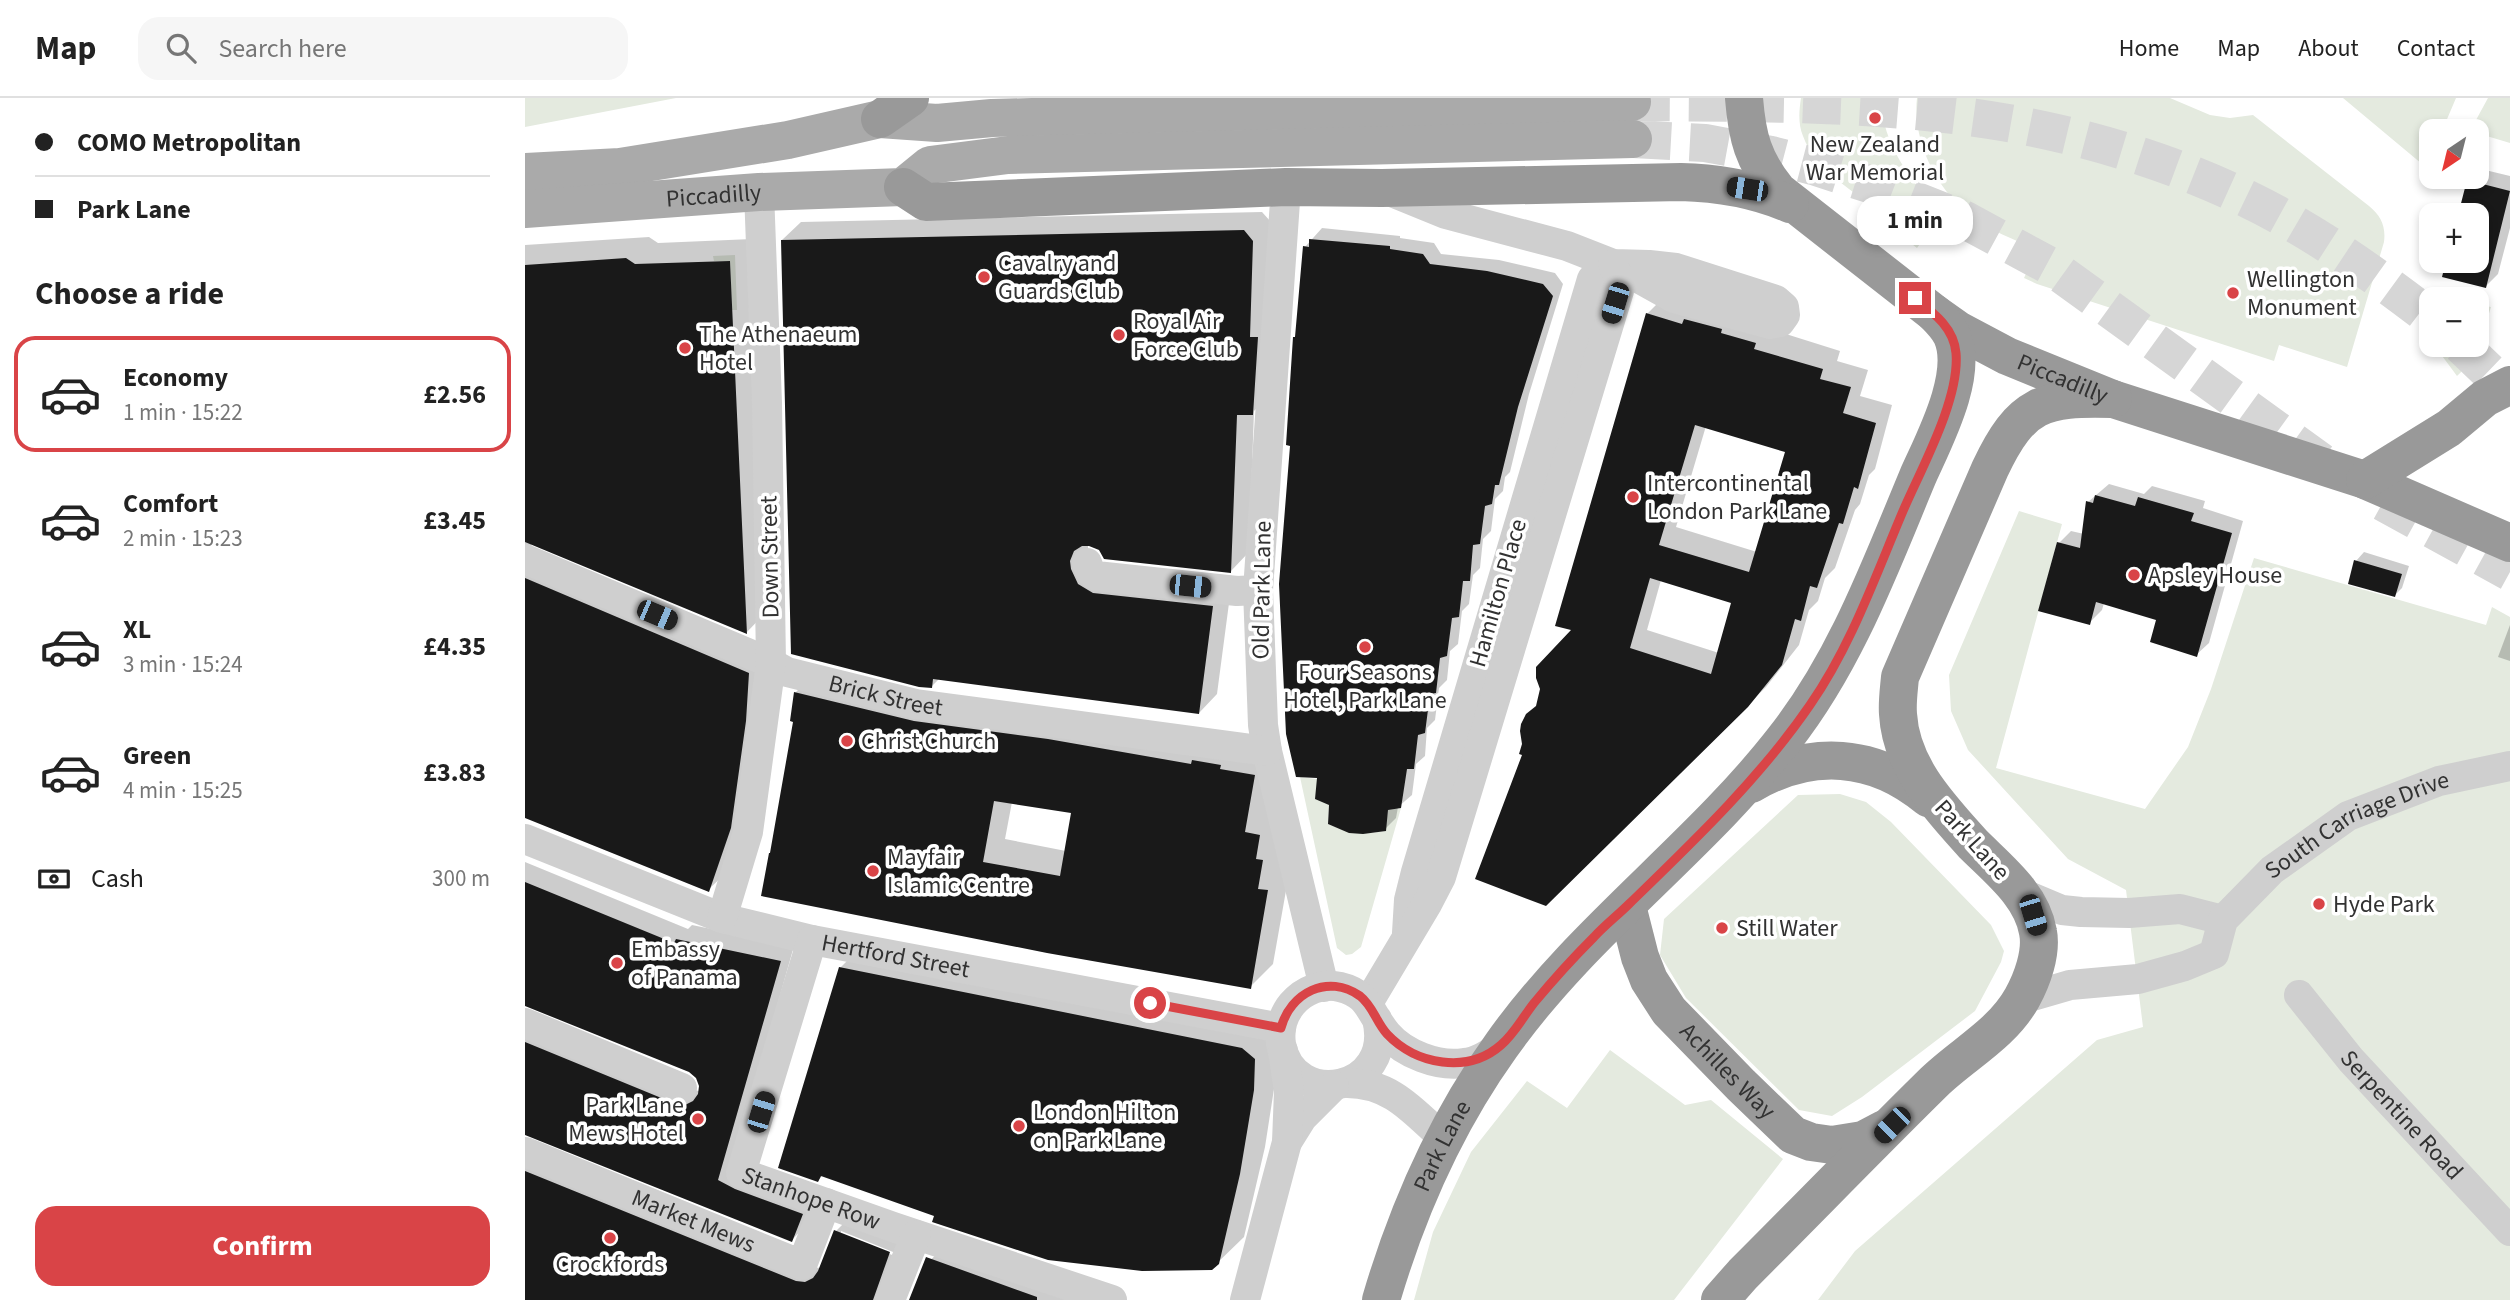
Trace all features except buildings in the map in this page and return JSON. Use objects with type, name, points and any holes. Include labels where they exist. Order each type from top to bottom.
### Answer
[{"type":"highway","points":[[1744,98],[1751,146],[1762,171],[1778,191],[1799,208]]},
{"type":"highway","points":[[903,187],[926,202],[1286,187],[1706,183],[1747,189],[1799,208]]},
{"type":"highway","name":"Piccadilly","points":[[1799,208],[1934,313],[1958,330],[2007,356],[2113,399],[2365,480],[2510,543]]},
{"type":"highway","name":"Park Lane","points":[[1381,1300],[1411,1209],[1443,1138],[1502,1045],[1567,965],[1731,801],[1784,740],[1834,667],[1867,597],[1951,394],[1956,355],[1953,339],[1934,313]]},
{"type":"highway","points":[[2365,480],[2449,428],[2485,398],[2510,385]]},
{"type":"highway","name":"Park Lane","points":[[1720,1300],[1937,1079],[1977,1047],[2022,999],[2036,964],[2039,934],[2033,915],[2021,893],[1941,808],[1917,776],[1903,747],[1898,713],[1900,677],[1999,451],[2020,419],[2052,402],[2073,398],[2113,399]]},
{"type":"highway","points":[[1731,801],[1749,785],[1773,772],[1794,764],[1819,760],[1874,766],[1897,776],[1941,808]]},
{"type":"highway","name":"Achilles Way","points":[[1627,906],[1649,980],[1669,1011],[1793,1135],[1811,1142],[1832,1145],[1863,1140],[1892,1125]]},
{"type":"main road","name":"Piccadilly","points":[[525,172],[620,167],[788,140],[895,108],[937,123],[992,118],[1633,120],[1008,155],[929,165],[903,187],[759,192],[525,209]]},
{"type":"street","name":"Old Park Lane","points":[[1286,187],[1258,590],[1263,725],[1324,986]]},
{"type":"street","points":[[1382,188],[1446,214],[1567,246],[1613,264],[1674,298],[1769,324],[1780,322],[1786,315],[1784,307],[1776,300],[1676,268],[1613,264]]},
{"type":"street","name":"Down Street","points":[[722,918],[748,832],[771,663],[767,403],[759,192]]},
{"type":"street","name":"Hamilton Place","points":[[1372,1011],[1407,933],[1427,904],[1445,863],[1619,290],[1613,264]]},
{"type":"street","name":"Brick Street","points":[[525,559],[771,663],[787,673],[916,704],[1267,751]]},
{"type":"street","points":[[1087,563],[1096,576],[1237,591],[1258,590]]},
{"type":"street","name":"South Carriage Drive","points":[[2223,920],[2273,870],[2348,816],[2439,781],[2510,766]]},
{"type":"street","name":"Hertford Street","points":[[525,839],[722,918],[812,940],[1282,1039]]},
{"type":"street","points":[[2021,893],[2062,909],[2081,912],[2129,913],[2180,909],[2223,920],[2214,954],[2195,962],[2138,979],[2070,985],[2022,999]]},
{"type":"street","name":"Stanhope Row","points":[[812,940],[741,1173],[1112,1300]]},
{"type":"street","points":[[1245,1300],[1287,1142],[1289,1091],[1282,1039],[1289,1008],[1296,1000],[1324,986],[1347,989],[1372,1011],[1386,1033],[1405,1049],[1437,1061],[1466,1063],[1484,1057],[1502,1045]]},
{"type":"street","name":"Serpentine Road","points":[[2299,995],[2351,1060],[2510,1231]]},
{"type":"street","points":[[1287,1142],[1302,1118],[1341,1084],[1362,1074],[1373,1061],[1380,1045],[1372,1011]]},
{"type":"street","points":[[525,1023],[682,1088]]},
{"type":"street","points":[[1282,1039],[1289,1063],[1308,1081],[1321,1085],[1375,1085],[1389,1092],[1443,1138]]},
{"type":"street","name":"Market Mews","points":[[525,1152],[802,1265],[825,1203]]},
{"type":"street","points":[[890,1300],[916,1235]]},
{"type":"shaded area","points":[[525,98],[676,98],[525,127]]},
{"type":"shaded area","points":[[1801,98],[1881,98],[1887,131],[1900,161],[1941,215],[1917,248],[1891,228],[1895,221],[1842,184],[1818,161],[1801,131]]},
{"type":"shaded area","points":[[1917,98],[2170,98],[2210,115],[2230,118],[2253,115],[2369,206],[2382,222],[2384,242],[2347,367],[2279,345],[2274,361],[2024,278],[2037,250],[1980,223],[1949,194],[1923,149]]},
{"type":"shaded area","points":[[2343,98],[2456,98],[2447,119],[2419,119],[2419,161]]},
{"type":"shaded area","points":[[2488,98],[2510,98],[2510,143],[2489,137],[2489,119],[2477,119]]},
{"type":"shaded area","points":[[735,255],[737,310],[732,310],[730,261],[714,261],[713,256]]},
{"type":"shaded area","points":[[2443,357],[2472,357],[2464,369],[2457,376]]},
{"type":"shaded area","name":"Hyde Park","points":[[2019,511],[2062,524],[1996,768],[2145,809],[2188,747],[2211,689],[2254,558],[2486,625],[2492,607],[2510,617],[2510,1300],[1818,1300],[1855,1251],[2097,1040],[2143,1027],[2126,890],[2068,859],[1968,750],[1951,711],[1949,675]]},
{"type":"shaded area","points":[[1300,777],[1317,779],[1329,805],[1328,824],[1343,829],[1362,833],[1385,831],[1388,810],[1401,808],[1361,947],[1352,954],[1346,955],[1337,948]]},
{"type":"shaded area","points":[[1840,794],[1866,802],[1891,822],[1991,925],[2004,951],[1975,1011],[1862,1097],[1832,1116],[1799,1110],[1686,998],[1660,955],[1664,919],[1798,795]]},
{"type":"shaded area","points":[[1610,1050],[1685,1105],[1711,1100],[1783,1159],[1674,1300],[1414,1300],[1433,1232],[1471,1152],[1527,1081],[1567,1108]]},
{"type":"tunnel","points":[[1632,102],[1864,107],[1957,115],[2077,138],[2187,173],[2258,204],[2345,256],[2419,309]]},
{"type":"tunnel","points":[[1633,139],[1705,143],[1771,155],[1891,191],[1965,220],[2050,266],[2321,462]]},
{"type":"tunnel","points":[[2474,357],[2510,392]]},
{"type":"tunnel","points":[[2383,502],[2510,572]]},
{"type":"place","name":"New Zealand War Memorial","points":[[1875,118]]},
{"type":"place","name":"Cavalry and Guards Club","points":[[984,277]]},
{"type":"place","name":"Wellington Monument","points":[[2233,293]]},
{"type":"place","name":"Royal Air Force Club","points":[[1119,335]]},
{"type":"place","name":"The Athenaeum Hotel","points":[[685,348]]},
{"type":"place","name":"Intercontinental London Park Lane","points":[[1633,497]]},
{"type":"place","name":"Apsley House","points":[[2134,575]]},
{"type":"place","name":"Four Seasons Hotel, Park Lane","points":[[1365,647]]},
{"type":"place","name":"Christ Church","points":[[847,741]]},
{"type":"place","name":"Mayfair Islamic Centre","points":[[873,871]]},
{"type":"place","name":"Hyde Park","points":[[2319,904]]},
{"type":"place","name":"Still Water","points":[[1722,928]]},
{"type":"place","name":"Embassy of Panama","points":[[617,963]]},
{"type":"place","name":"Park Lane Mews Hotel","points":[[698,1119]]},
{"type":"place","name":"London Hilton on Park Lane","points":[[1019,1126]]},
{"type":"place","name":"Crockfords","points":[[610,1238]]},
{"type":"route","points":[[1150,1003],[1281,1028],[1289,1008],[1304,993],[1324,986],[1336,986],[1347,989],[1368,1003],[1386,1033],[1405,1049],[1424,1057],[1437,1061],[1466,1063],[1484,1057],[1502,1045],[1567,965],[1760,769],[1810,705],[1834,667],[1890,543],[1951,394],[1956,355],[1953,339],[1934,313],[1915,298]]}]
